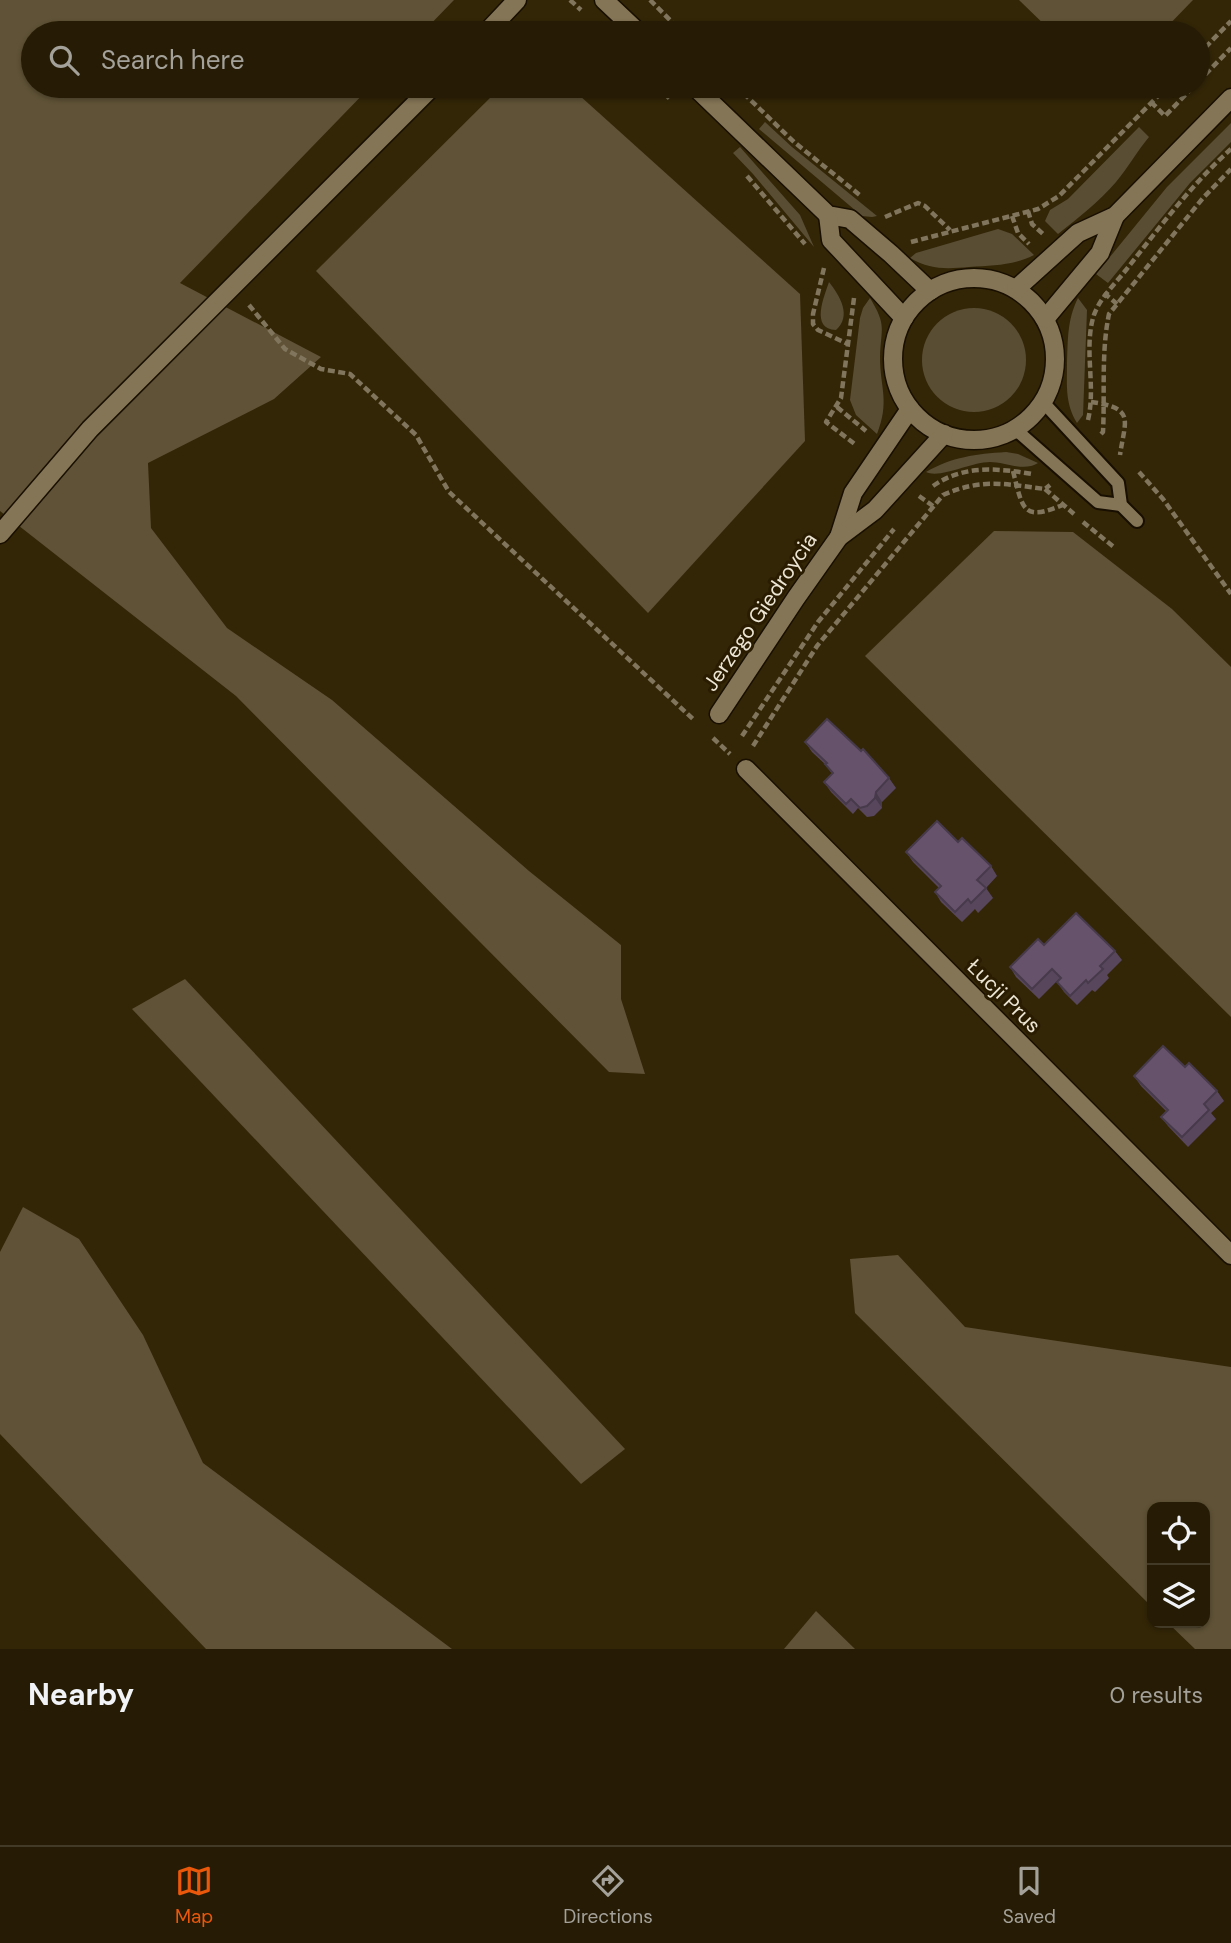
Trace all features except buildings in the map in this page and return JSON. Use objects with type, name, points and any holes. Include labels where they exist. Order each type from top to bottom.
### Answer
[{"type":"street","points":[[497,21],[517,0]]},
{"type":"street","points":[[604,0],[626,21]]},
{"type":"street","points":[[0,534],[90,429],[421,98]]},
{"type":"street","points":[[706,98],[828,215],[850,219],[930,291]]},
{"type":"street","points":[[1016,289],[1078,233],[1115,216],[1231,98]]},
{"type":"street","points":[[828,215],[831,240],[904,317]]},
{"type":"street","points":[[1045,319],[1101,253],[1115,216]]},
{"type":"street","points":[[973,278],[995,281],[1016,289],[1037,307],[1053,339],[1056,360],[1052,382],[1043,402],[1026,422],[992,438],[967,440],[944,434],[920,419],[910,409],[898,388],[893,364],[895,340],[904,317],[930,291],[950,281],[973,278]]},
{"type":"street","name":"Jerzego Giedroycia","points":[[719,714],[839,537],[853,493],[910,409]]},
{"type":"street","name":"Jerzego Giedroycia","points":[[839,537],[875,510],[944,434]]},
{"type":"street","name":"Łucji Prus","points":[[746,769],[1231,1255]]},
{"type":"lane","points":[[1043,402],[1118,483],[1121,505],[1137,521]]},
{"type":"lane","points":[[1015,429],[1098,502],[1121,505]]},
{"type":"path","points":[[650,0],[671,21]]},
{"type":"path","points":[[1210,43],[1231,21]]},
{"type":"path","points":[[1210,70],[1231,48]]},
{"type":"path","points":[[748,98],[794,142],[866,200]]},
{"type":"path","points":[[908,243],[1038,209],[1059,196],[1155,98]]},
{"type":"path","points":[[1151,102],[1165,116],[1182,98]]},
{"type":"path","points":[[1082,428],[1089,419],[1091,402],[1093,319],[1103,292],[1195,186],[1231,149]]},
{"type":"path","points":[[739,168],[808,247]]},
{"type":"path","points":[[1094,440],[1103,432],[1104,336],[1109,314],[1203,198],[1231,169]]},
{"type":"path","points":[[863,230],[886,216],[918,203],[925,206],[950,231]]},
{"type":"path","points":[[876,208],[896,224]]},
{"type":"path","points":[[1028,211],[1032,224],[1051,241]]},
{"type":"path","points":[[1012,216],[1018,233],[1038,252]]},
{"type":"path","points":[[906,232],[916,240]]},
{"type":"path","points":[[832,275],[824,267],[813,324],[818,330],[848,344]]},
{"type":"path","points":[[233,285],[285,349],[321,369],[351,374],[416,435],[449,492],[697,723]]},
{"type":"path","points":[[846,292],[853,301]]},
{"type":"path","points":[[1103,292],[1117,304]]},
{"type":"path","points":[[856,293],[841,398],[827,422],[857,445]]},
{"type":"path","points":[[1091,402],[1104,403],[1120,410],[1127,424],[1118,483]]},
{"type":"path","points":[[837,407],[875,438]]},
{"type":"path","points":[[913,508],[927,491],[942,480],[969,470],[1032,474],[1042,467]]},
{"type":"path","points":[[1013,471],[1022,504],[1030,512],[1040,514],[1088,493]]},
{"type":"path","points":[[753,746],[817,646],[943,495],[965,485],[993,482],[1045,489],[1055,480]]},
{"type":"path","points":[[1163,499],[1231,594]]},
{"type":"path","points":[[742,736],[818,622],[895,528]]},
{"type":"path","points":[[707,733],[746,769]]},
{"type":"shaded area","points":[[0,0],[454,0],[434,21],[21,21],[21,98],[359,98],[180,283],[321,357],[274,399],[148,463],[151,528],[227,628],[332,700],[529,871],[621,945],[621,999],[645,1074],[609,1072],[236,696],[0,511]]},
{"type":"shaded area","points":[[1019,0],[1193,0],[1173,21],[1041,21]]},
{"type":"shaded area","points":[[490,98],[582,98],[800,294],[805,441],[648,613],[316,271]]},
{"type":"shaded area","points":[[765,122],[877,216],[862,216],[759,129]]},
{"type":"shaded area","points":[[1231,123],[1231,142],[1190,183],[1108,283],[1096,274],[1167,187]]},
{"type":"shaded area","points":[[1139,127],[1149,137],[1120,177],[1095,203],[1058,234],[1045,221],[1050,210],[1068,199]]},
{"type":"shaded area","points":[[740,147],[800,215],[814,247],[733,153]]},
{"type":"shaded area","points":[[998,229],[1012,234],[1034,255],[1002,264],[953,268],[932,267],[910,258],[916,253]]},
{"type":"shaded area","points":[[829,282],[837,293],[844,312],[841,324],[836,330],[823,324],[821,318]]},
{"type":"shaded area","points":[[870,298],[882,327],[880,357],[884,403],[877,434],[856,415],[850,400],[860,318]]},
{"type":"shaded area","points":[[1078,298],[1087,310],[1083,415],[1077,423],[1069,401],[1067,364],[1070,322]]},
{"type":"shaded area","points":[[974,308],[994,312],[1011,323],[1022,340],[1026,360],[1022,380],[1011,397],[994,408],[974,412],[954,408],[937,397],[926,380],[922,360],[926,340],[937,323],[954,312]]},
{"type":"shaded area","points":[[1006,452],[1038,463],[1021,467],[990,462],[947,472],[926,472],[964,457]]},
{"type":"shaded area","points":[[994,531],[1073,532],[1172,609],[1231,667],[1231,1017],[865,656]]},
{"type":"shaded area","points":[[185,979],[625,1449],[581,1484],[132,1009]]},
{"type":"shaded area","points":[[23,1207],[79,1239],[143,1335],[203,1463],[452,1649],[206,1649],[0,1434],[0,1252]]},
{"type":"shaded area","points":[[898,1255],[965,1327],[1231,1367],[1231,1649],[1195,1649],[1173,1628],[1210,1628],[1210,1502],[1147,1502],[1147,1602],[855,1313],[850,1259]]},
{"type":"shaded area","points":[[816,1611],[855,1649],[784,1649]]}]
